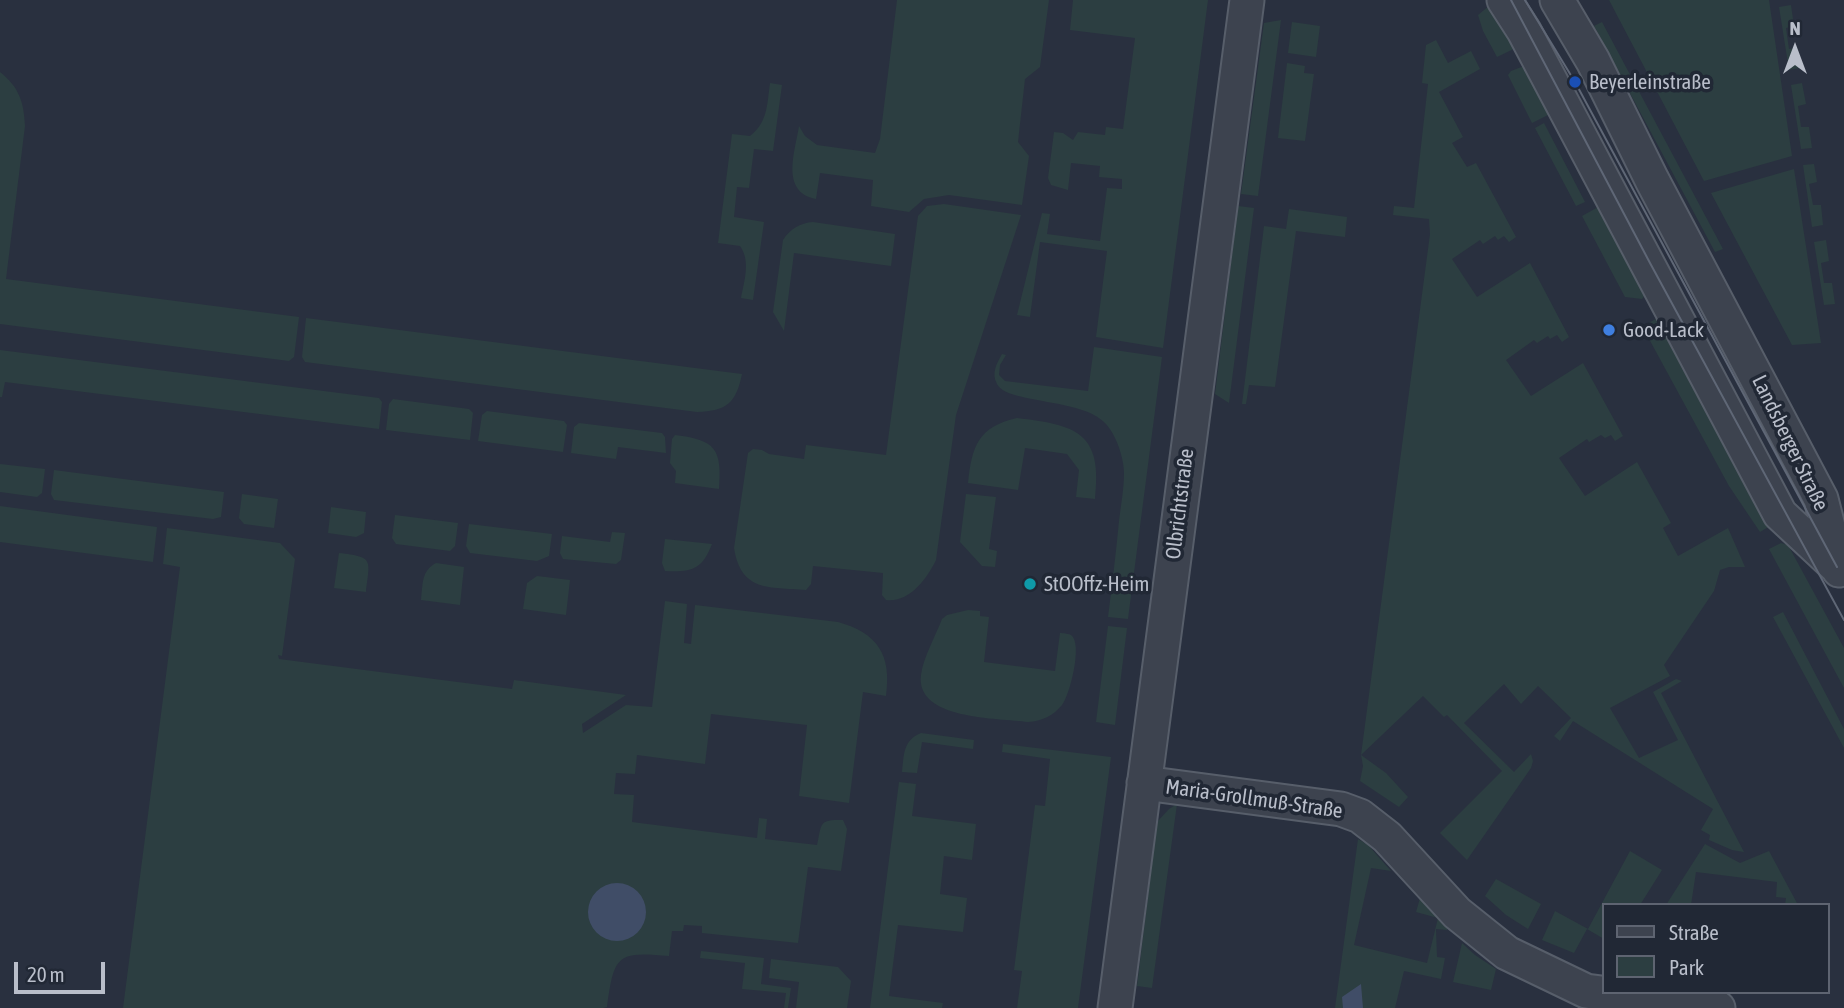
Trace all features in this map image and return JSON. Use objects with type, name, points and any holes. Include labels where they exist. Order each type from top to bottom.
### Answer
[{"type":"street","name":"Olbrichtstraße","points":[[1115,1008],[1247,0]]},
{"type":"street","name":"Landsberger Straße","points":[[1504,0],[1524,31],[1780,514],[1841,573]]},
{"type":"street","name":"Landsberger Straße","points":[[1557,0],[1593,61],[1652,180],[1821,499],[1841,573]]},
{"type":"street","name":"Maria-Grollmuß-Straße","points":[[1144,783],[1341,809],[1360,816],[1387,837],[1457,914],[1507,953],[1586,991],[1602,993]]},
{"type":"street","name":"Maria-Grollmuß-Straße","points":[[1609,994],[1718,1008]]},
{"type":"green space","points":[[897,0],[1049,0],[1040,67],[1025,79],[1018,142],[1029,156],[1022,205],[949,195],[924,199],[909,212],[871,206],[873,180],[820,173],[816,199],[805,195],[798,188],[792,170],[799,126],[805,136],[817,145],[875,153],[880,139]]},
{"type":"green space","points":[[1073,0],[1208,0],[1163,348],[1096,337],[1107,251],[1040,242],[1030,317],[1017,315],[1042,213],[1050,214],[1047,234],[1100,241],[1107,188],[1122,189],[1122,179],[1099,177],[1100,166],[1071,163],[1068,190],[1051,185],[1048,178],[1054,132],[1063,133],[1073,140],[1078,132],[1105,135],[1106,127],[1123,129],[1135,38],[1070,30]]},
{"type":"green space","points":[[1609,0],[1769,0],[1792,156],[1704,181]]},
{"type":"green space","points":[[1495,1],[1524,44],[1497,57],[1478,15]]},
{"type":"green space","points":[[1791,5],[1794,26],[1786,28],[1789,49],[1797,48],[1800,68],[1789,70],[1779,7]]},
{"type":"green space","points":[[1281,20],[1258,196],[1241,194],[1264,23]]},
{"type":"green space","points":[[1292,22],[1320,26],[1316,57],[1288,53]]},
{"type":"green space","points":[[1602,22],[1723,249],[1715,252],[1594,26]]},
{"type":"green space","points":[[1436,40],[1448,63],[1471,51],[1480,69],[1439,92],[1463,137],[1452,143],[1467,167],[1476,163],[1516,237],[1509,242],[1504,236],[1498,240],[1495,236],[1483,244],[1480,240],[1452,259],[1477,297],[1530,263],[1569,337],[1562,342],[1557,335],[1550,339],[1548,336],[1537,343],[1534,340],[1506,360],[1531,396],[1583,363],[1623,436],[1615,441],[1611,435],[1605,438],[1601,435],[1589,442],[1587,439],[1559,458],[1585,496],[1637,462],[1671,523],[1663,528],[1678,556],[1728,528],[1745,567],[1720,570],[1714,591],[1664,665],[1670,676],[1610,708],[1639,758],[1678,740],[1653,692],[1676,679],[1682,681],[1661,693],[1744,852],[1709,840],[1710,835],[1701,830],[1713,809],[1573,721],[1560,741],[1554,736],[1571,718],[1538,686],[1521,704],[1504,684],[1464,723],[1514,772],[1531,754],[1533,761],[1531,768],[1467,860],[1440,833],[1502,771],[1447,715],[1444,717],[1423,696],[1361,755],[1430,234],[1429,219],[1393,215],[1394,206],[1414,208],[1428,84],[1422,83],[1426,45]]},
{"type":"green space","points":[[1287,63],[1305,66],[1304,73],[1314,74],[1305,141],[1278,138]]},
{"type":"green space","points":[[1524,66],[1550,114],[1532,123],[1508,75]]},
{"type":"green space","points":[[0,72],[12,83],[19,96],[25,126],[6,279],[299,317],[294,357],[289,361],[0,324]]},
{"type":"green space","points":[[770,83],[782,85],[773,151],[754,149],[749,188],[737,187],[734,217],[764,222],[753,300],[741,298],[746,265],[740,246],[718,243],[732,134],[750,136],[756,131],[766,112]]},
{"type":"green space","points":[[1802,83],[1806,104],[1798,106],[1801,127],[1809,127],[1812,148],[1801,149],[1791,85]]},
{"type":"green space","points":[[1544,123],[1585,202],[1576,206],[1535,128]]},
{"type":"green space","points":[[1814,164],[1817,182],[1809,184],[1813,205],[1821,205],[1823,225],[1812,227],[1803,165]]},
{"type":"green space","points":[[1794,169],[1821,343],[1792,345],[1711,193]]},
{"type":"green space","points":[[944,204],[1021,215],[956,415],[936,560],[928,575],[910,594],[894,600],[886,600],[882,595],[883,573],[813,566],[811,584],[806,590],[769,587],[750,580],[743,573],[734,548],[748,453],[753,449],[804,459],[806,445],[886,455],[918,216],[927,206]]},
{"type":"green space","points":[[1238,206],[1254,208],[1229,403],[1215,394]]},
{"type":"green space","points":[[1600,206],[1642,285],[1645,295],[1642,299],[1625,297],[1582,216]]},
{"type":"green space","points":[[1289,209],[1347,217],[1345,237],[1296,231],[1275,387],[1249,385],[1246,404],[1242,404],[1264,226],[1286,229]]},
{"type":"green space","points":[[813,222],[895,234],[891,266],[794,253],[784,331],[773,312],[783,240],[796,227]]},
{"type":"green space","points":[[1826,240],[1829,261],[1821,263],[1824,283],[1832,283],[1835,304],[1824,305],[1814,242]]},
{"type":"green space","points":[[1670,312],[1770,526],[1760,532],[1729,486],[1642,326]]},
{"type":"green space","points":[[306,318],[742,374],[737,392],[728,404],[716,410],[697,412],[305,362],[302,357]]},
{"type":"green space","points":[[1094,347],[1162,357],[1128,619],[1108,617],[1124,479],[1121,453],[1113,433],[1094,415],[1080,409],[1015,395],[1004,390],[997,384],[995,376],[995,368],[1002,354],[1006,355],[1000,365],[999,375],[1005,381],[1088,391]]},
{"type":"green space","points":[[0,350],[379,398],[382,402],[379,429],[5,382],[0,397]]},
{"type":"green space","points":[[393,399],[469,409],[473,413],[470,440],[386,430],[389,404]]},
{"type":"green space","points":[[487,411],[564,421],[567,425],[563,452],[478,441],[482,415]]},
{"type":"green space","points":[[1017,418],[1055,424],[1081,436],[1094,459],[1095,499],[1076,497],[1079,470],[1067,454],[1025,448],[1018,490],[968,483],[972,458],[979,440],[993,427]]},
{"type":"green space","points":[[579,423],[662,433],[665,437],[666,453],[618,447],[616,459],[571,453],[574,427]]},
{"type":"green space","points":[[675,435],[700,440],[714,449],[719,464],[719,489],[675,483],[676,471],[670,463],[672,439]]},
{"type":"green space","points":[[0,464],[45,469],[42,493],[37,497],[0,492]]},
{"type":"green space","points":[[54,470],[224,492],[221,517],[213,519],[54,500],[51,494]]},
{"type":"green space","points":[[242,494],[278,499],[274,528],[244,524],[239,518]]},
{"type":"green space","points":[[966,494],[996,497],[989,549],[997,551],[995,567],[982,566],[960,542]]},
{"type":"green space","points":[[0,506],[157,527],[153,562],[0,542]]},
{"type":"green space","points":[[331,507],[366,512],[364,533],[356,537],[328,533]]},
{"type":"green space","points":[[395,515],[458,523],[455,546],[450,551],[396,544],[392,538]]},
{"type":"green space","points":[[469,524],[552,534],[549,556],[537,561],[470,553],[466,546]]},
{"type":"green space","points":[[167,528],[280,543],[295,559],[282,656],[278,655],[279,659],[512,689],[514,680],[626,695],[582,724],[583,733],[626,705],[652,707],[665,601],[687,604],[684,643],[691,644],[695,605],[838,622],[863,632],[879,647],[884,657],[887,668],[886,696],[863,692],[849,803],[799,796],[807,725],[711,714],[705,764],[637,755],[635,774],[616,773],[614,794],[634,795],[632,822],[757,838],[759,818],[767,819],[765,839],[817,845],[822,824],[843,820],[847,829],[841,871],[808,867],[798,943],[702,933],[702,926],[684,925],[683,931],[672,931],[669,956],[638,955],[621,960],[612,976],[607,1007],[603,1008],[123,1008],[180,567],[163,564]]},
{"type":"green space","points":[[612,532],[625,533],[621,560],[616,564],[563,559],[560,553],[562,536],[610,542]]},
{"type":"green space","points":[[665,539],[712,544],[704,559],[695,568],[665,571],[662,563]]},
{"type":"green space","points":[[1781,543],[1788,545],[1844,648],[1844,688],[1769,549]]},
{"type":"green space","points":[[339,553],[359,556],[367,562],[366,592],[334,588]]},
{"type":"green space","points":[[436,563],[464,567],[460,605],[421,600],[425,574]]},
{"type":"green space","points":[[537,576],[570,580],[566,615],[523,609],[527,583]]},
{"type":"green space","points":[[968,610],[980,611],[980,616],[989,617],[984,662],[1055,671],[1060,633],[1071,635],[1076,648],[1072,681],[1062,705],[1055,712],[1028,722],[961,714],[944,709],[931,701],[923,690],[921,675],[927,654],[942,619],[947,615]]},
{"type":"green space","points":[[1783,612],[1844,729],[1844,748],[1773,617]]},
{"type":"green space","points":[[1108,626],[1127,628],[1115,725],[1096,722]]},
{"type":"green space","points":[[921,733],[974,740],[973,749],[922,742],[917,773],[902,772],[908,744]]},
{"type":"green space","points":[[1003,744],[1111,757],[1078,1008],[1017,1008],[1022,971],[1014,970],[1035,805],[1045,806],[1050,759],[1002,752]]},
{"type":"green space","points":[[1361,755],[1386,773],[1408,797],[1399,807],[1360,781],[1363,766]]},
{"type":"green space","points":[[899,782],[916,784],[912,816],[976,824],[972,860],[944,856],[940,894],[967,898],[963,932],[898,925],[889,996],[943,1003],[942,1008],[870,1008]]},
{"type":"green space","points":[[1177,804],[1152,988],[1137,986],[1157,822]]},
{"type":"green space","points":[[1358,839],[1368,845],[1391,871],[1371,868],[1354,945],[1427,963],[1438,918],[1416,912],[1420,898],[1447,927],[1447,930],[1436,929],[1437,957],[1445,958],[1441,979],[1404,971],[1395,1008],[1335,1008]]},
{"type":"green space","points":[[1705,844],[1740,863],[1769,851],[1797,903],[1785,903],[1786,898],[1776,897],[1777,882],[1696,872],[1691,903],[1667,903]]},
{"type":"green space","points":[[1630,851],[1662,870],[1641,903],[1602,903]]},
{"type":"green space","points":[[1496,879],[1541,904],[1528,929],[1506,915],[1485,896]]},
{"type":"green space","points":[[1602,903],[1602,938],[1587,929],[1574,953],[1542,940],[1555,911],[1588,929]]},
{"type":"green space","points":[[1462,943],[1496,969],[1491,990],[1453,982]]},
{"type":"green space","points":[[701,951],[764,958],[761,984],[791,988],[788,1008],[784,1008],[786,993],[742,989],[745,963],[700,958]]},
{"type":"green space","points":[[771,959],[838,967],[851,981],[847,1008],[796,1008],[799,982],[769,978]]},
{"type":"water","points":[[611,883],[623,883],[638,891],[646,906],[646,918],[638,933],[623,941],[611,941],[596,933],[588,918],[588,906],[596,891]]},
{"type":"water","points":[[1361,984],[1363,1008],[1343,1008],[1342,997]]},
{"type":"tram line","points":[[1511,0],[1844,620]]},
{"type":"tram line","points":[[1525,0],[1575,82],[1837,567]]},
{"type":"place","name":"Beyerleinstraße","points":[[1575,82]]},
{"type":"place","name":"Good-Lack","points":[[1609,330]]},
{"type":"place","name":"StOOffz-Heim","points":[[1030,584]]}]
